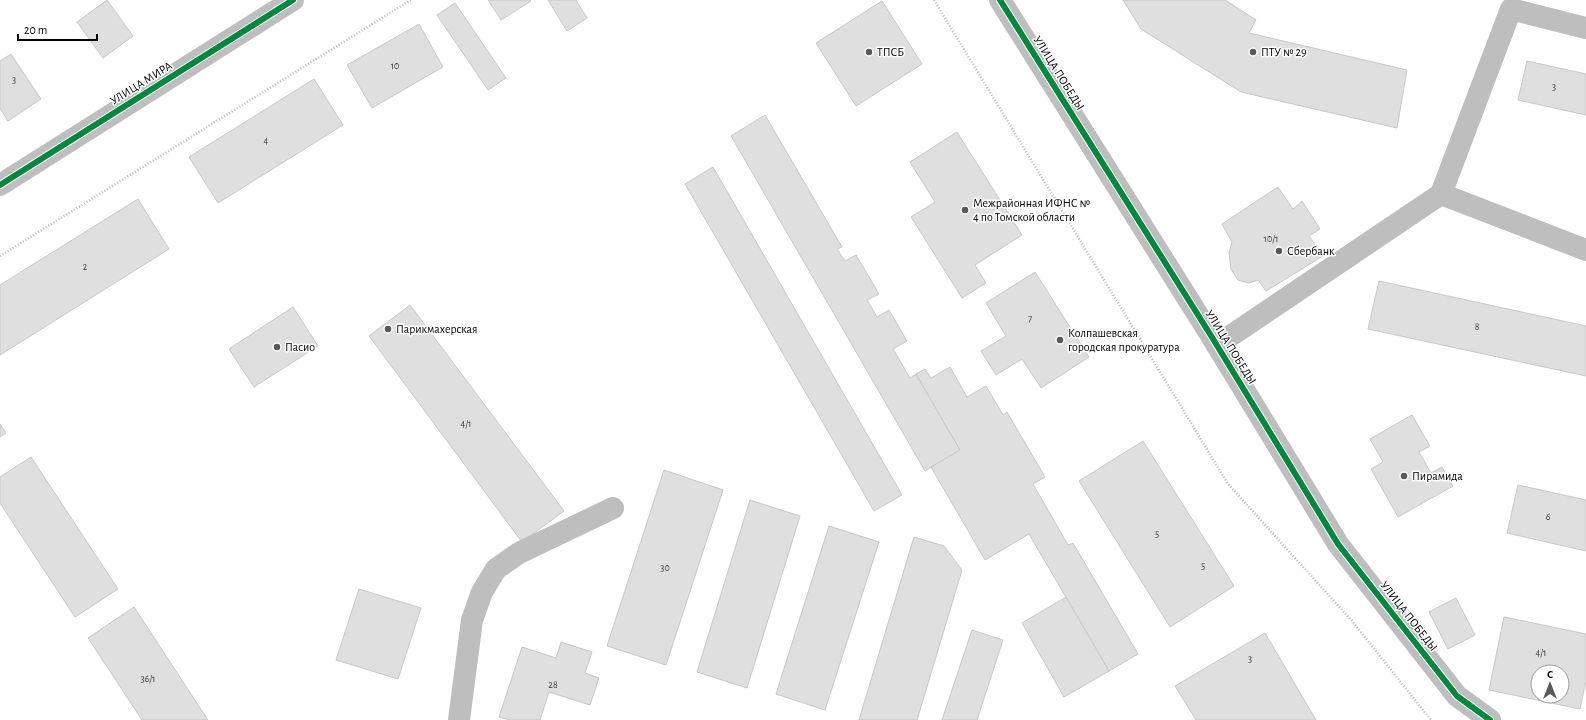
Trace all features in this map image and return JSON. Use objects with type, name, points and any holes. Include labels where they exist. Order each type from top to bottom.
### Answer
[{"type":"street","name":"УЛИЦА МИРА","points":[[0,185],[293,0]]},
{"type":"street","name":"УЛИЦА ПОБЕДЫ","points":[[1000,0],[1217,345],[1338,544],[1457,696],[1490,720]]},
{"type":"street","points":[[1217,345],[1441,194],[1510,9],[1586,28]]},
{"type":"street","points":[[1441,194],[1586,250]]},
{"type":"street","points":[[459,720],[472,620],[482,592],[496,569],[519,553],[613,508]]},
{"type":"path","points":[[0,256],[411,0]]},
{"type":"path","points":[[934,0],[1228,484],[1352,621],[1431,720]]},
{"type":"building","points":[[107,0],[133,36],[103,58],[77,22]]},
{"type":"building","points":[[488,0],[530,0],[531,1],[501,20]]},
{"type":"building","points":[[548,0],[576,0],[587,18],[567,31]]},
{"type":"building","name":"ПТУ № 29","points":[[1123,0],[1225,0],[1256,20],[1249,33],[1407,70],[1397,128],[1241,92],[1141,29]]},
{"type":"building","points":[[882,1],[922,64],[856,106],[816,43]]},
{"type":"building","points":[[455,3],[506,78],[488,90],[437,15]]},
{"type":"building","points":[[419,24],[443,67],[372,108],[347,65]]},
{"type":"building","points":[[11,54],[41,99],[8,121],[0,108],[0,61]]},
{"type":"building","points":[[1527,61],[1586,74],[1586,115],[1518,100]]},
{"type":"building","points":[[314,79],[343,125],[218,203],[189,157]]},
{"type":"building","points":[[765,115],[842,247],[837,249],[845,261],[856,255],[879,294],[867,300],[877,317],[889,310],[907,341],[893,349],[910,378],[916,374],[960,450],[925,471],[731,136]]},
{"type":"building","name":"Межрайонная ИФНС № 4 по Томской области","points":[[957,132],[1022,235],[975,265],[986,283],[962,298],[911,217],[935,202],[910,162]]},
{"type":"building","points":[[713,167],[902,495],[874,511],[685,184]]},
{"type":"building","points":[[1278,187],[1293,209],[1302,201],[1320,229],[1309,236],[1323,256],[1266,291],[1258,280],[1249,283],[1238,280],[1231,269],[1229,253],[1232,242],[1222,224]]},
{"type":"building","points":[[138,199],[169,249],[0,355],[0,285]]},
{"type":"building","points":[[1035,272],[1089,357],[1041,388],[1022,359],[996,375],[981,351],[1006,336],[986,303]]},
{"type":"building","points":[[1379,281],[1586,326],[1586,376],[1368,329]]},
{"type":"building","points":[[410,305],[564,511],[522,542],[369,336]]},
{"type":"building","points":[[293,307],[318,346],[254,387],[229,349]]},
{"type":"building","points":[[950,367],[967,397],[986,386],[1003,415],[1007,412],[1045,477],[1033,484],[1068,545],[1073,543],[1138,654],[1109,671],[1029,534],[985,560],[931,467],[960,450],[916,374],[925,369],[931,378]]},
{"type":"building","points":[[1412,415],[1430,446],[1419,452],[1431,473],[1442,467],[1453,486],[1398,517],[1371,469],[1383,462],[1370,439]]},
{"type":"building","points":[[0,424],[6,433],[0,437]]},
{"type":"building","points":[[1143,441],[1234,586],[1170,627],[1079,481]]},
{"type":"building","points":[[31,457],[118,589],[75,617],[0,503],[0,477]]},
{"type":"building","points":[[664,470],[723,490],[666,665],[607,646]]},
{"type":"building","points":[[1518,485],[1586,500],[1586,551],[1507,533]]},
{"type":"building","points":[[750,500],[800,516],[747,688],[697,672]]},
{"type":"building","points":[[829,526],[879,542],[825,710],[776,694]]},
{"type":"building","points":[[914,537],[944,546],[962,570],[917,720],[859,720]]},
{"type":"building","points":[[359,589],[421,608],[398,679],[336,660]]},
{"type":"building","points":[[1066,597],[1109,671],[1064,697],[1022,623]]},
{"type":"building","points":[[1456,598],[1475,635],[1448,649],[1429,612]]},
{"type":"building","points":[[134,607],[208,720],[142,720],[88,638]]},
{"type":"building","points":[[1504,617],[1586,634],[1586,681],[1580,709],[1556,704],[1570,704],[1570,664],[1530,664],[1530,699],[1489,690]]},
{"type":"building","points":[[972,630],[1003,640],[977,720],[942,720]]},
{"type":"building","points":[[1265,633],[1316,720],[1196,720],[1175,686]]},
{"type":"building","points":[[561,642],[592,652],[585,673],[599,678],[590,705],[549,692],[540,720],[510,720],[499,717],[522,647],[556,658]]},
{"type":"cycle path","points":[[0,185],[293,0]]},
{"type":"cycle path","points":[[1000,0],[1210,334],[1338,544],[1457,696],[1490,720]]},
{"type":"place","name":"ТПСБ","points":[[869,52]]},
{"type":"place","name":"ПТУ № 29","points":[[1253,52]]},
{"type":"place","name":"Межрайонная ИФНС № 4 по Томской области","points":[[965,210]]},
{"type":"place","name":"Сбербанк","points":[[1279,251]]},
{"type":"place","name":"Парикмахерская","points":[[388,329]]},
{"type":"place","name":"Колпашевская городская прокуратура","points":[[1060,340]]},
{"type":"place","name":"Пасио","points":[[277,347]]},
{"type":"place","name":"Пирамида","points":[[1404,476]]}]
